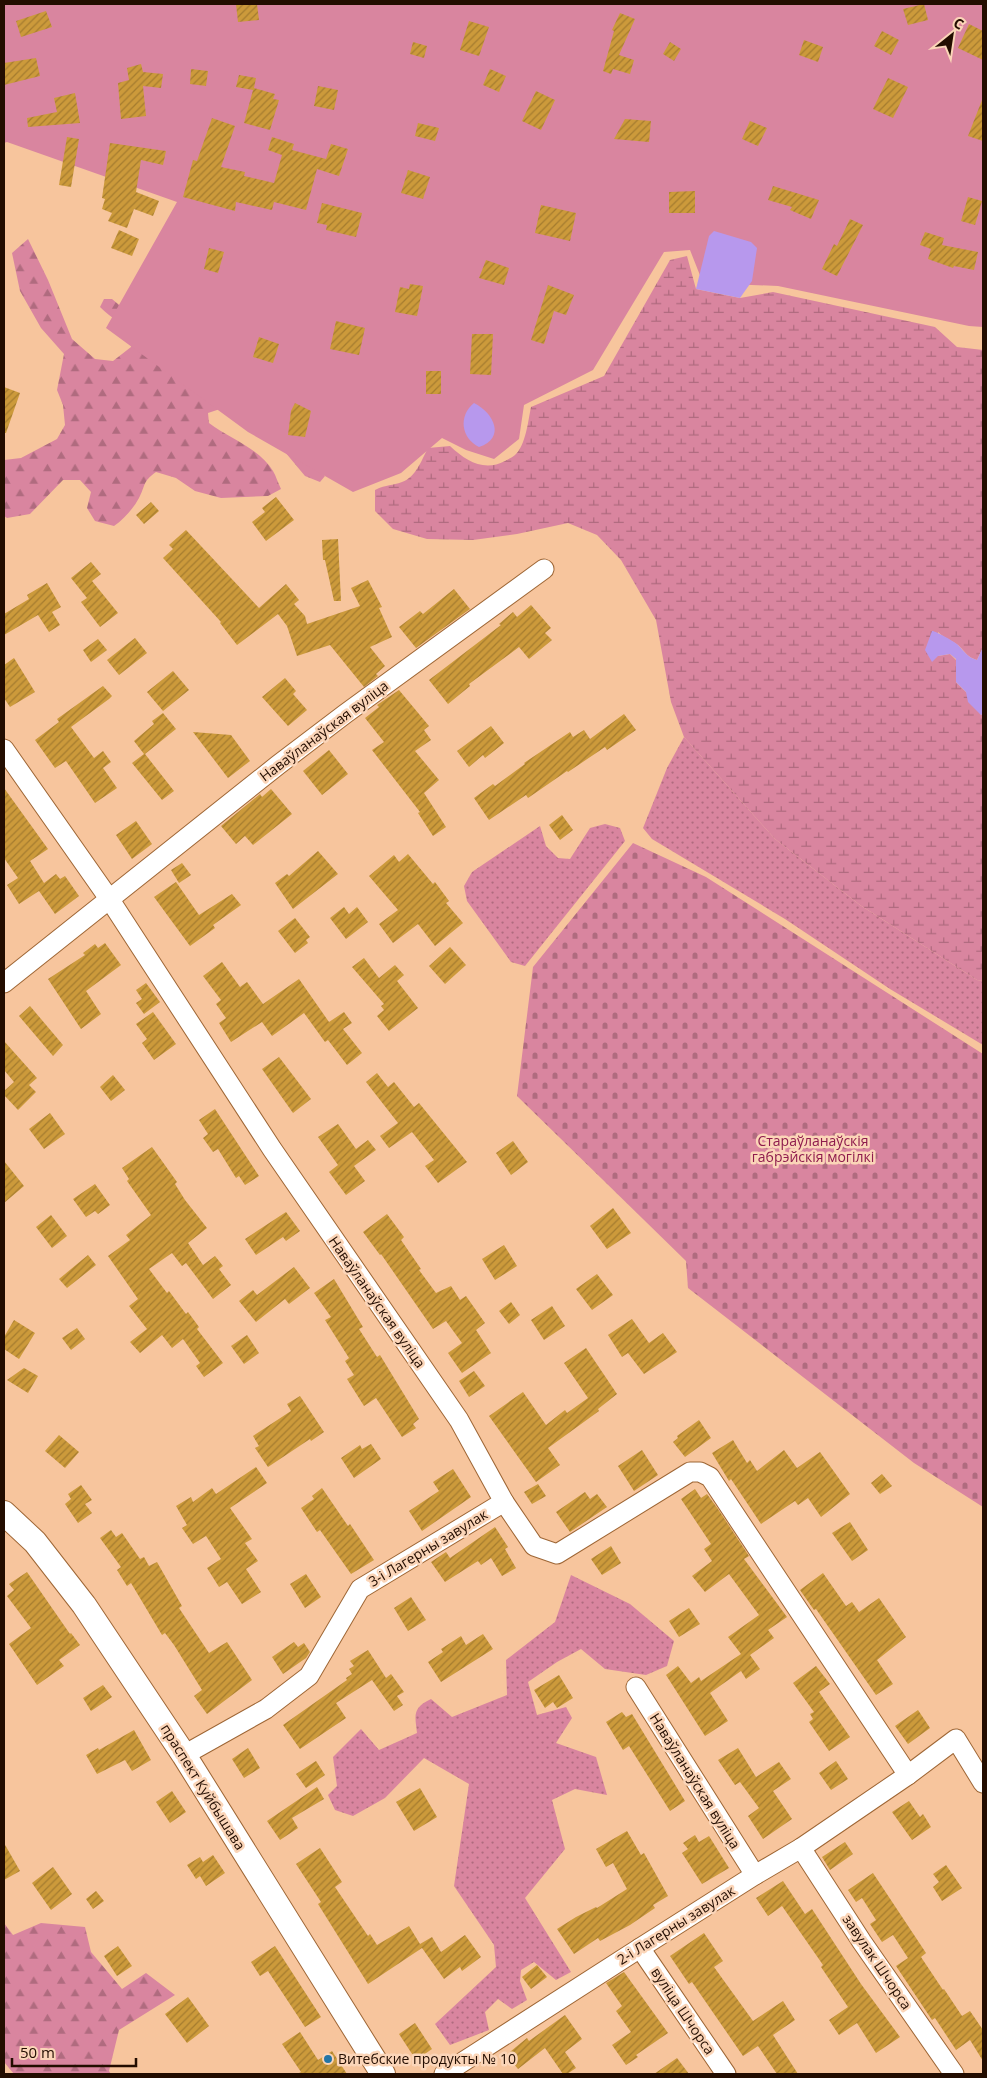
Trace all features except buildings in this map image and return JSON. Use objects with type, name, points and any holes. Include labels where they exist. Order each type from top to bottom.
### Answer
[{"type":"street","name":"Наваўланаўская вуліца","points":[[110,900],[322,731],[544,569]]},
{"type":"street","name":"Наваўланаўская вуліца","points":[[4,749],[110,900],[272,1149],[459,1420],[504,1502],[534,1546],[558,1554],[690,1472],[700,1472],[710,1477],[908,1775]]},
{"type":"street","points":[[4,983],[110,900]]},
{"type":"street","name":"3-і Лагерны завулак","points":[[184,1755],[266,1709],[309,1676],[360,1589],[504,1502]]},
{"type":"street","name":"праспект Куйбышава","points":[[4,1513],[35,1542],[84,1605],[184,1755],[383,2074]]},
{"type":"street","name":"Наваўланаўская вуліца","points":[[636,1687],[755,1875]]},
{"type":"street","name":"2-і Лагерны завулак","points":[[444,2074],[755,1875],[801,1848],[908,1775],[956,1739],[983,1783]]},
{"type":"street","name":"завулак Шчорса","points":[[801,1848],[862,1942],[954,2074]]},
{"type":"street","name":"вуліца Шчорса","points":[[640,1948],[726,2074]]},
{"type":"green space","points":[[4,4],[983,4],[983,327],[969,326],[778,286],[703,283],[690,250],[664,252],[593,370],[524,405],[519,439],[494,459],[466,450],[442,438],[401,473],[353,492],[248,432],[106,328],[177,202],[7,142],[4,143]]},
{"type":"green space","points":[[28,239],[48,280],[72,339],[95,359],[113,361],[131,347],[135,337],[100,307],[104,299],[112,299],[325,476],[320,482],[305,476],[265,428],[220,409],[208,413],[209,423],[260,456],[273,471],[281,489],[268,496],[221,498],[195,491],[176,478],[156,472],[146,481],[139,498],[131,510],[114,526],[95,521],[87,508],[91,492],[80,480],[63,480],[30,514],[7,518],[4,516],[4,460],[21,458],[57,439],[65,425],[63,405],[57,390],[64,354],[41,328],[20,291],[12,253]]},
{"type":"green space","points":[[687,256],[696,289],[740,298],[773,292],[935,327],[957,347],[983,350],[983,647],[977,660],[938,632],[938,656],[950,654],[956,660],[956,682],[966,692],[981,715],[983,714],[983,981],[977,980],[860,905],[775,839],[684,737],[671,702],[656,620],[621,560],[597,535],[568,523],[517,534],[473,540],[427,539],[393,529],[375,511],[375,490],[407,480],[418,468],[428,448],[450,446],[462,456],[483,465],[497,464],[514,456],[522,445],[531,407],[604,376],[670,260]]},
{"type":"green space","points":[[684,737],[775,839],[860,905],[977,980],[983,981],[983,1045],[890,989],[785,919],[652,839],[643,828],[667,768]]},
{"type":"green space","points":[[605,824],[620,828],[625,841],[525,966],[511,962],[467,901],[464,886],[472,872],[540,826],[546,846],[558,858],[570,859],[590,828]]},
{"type":"green space","name":"Стараўланаўскія габрэйскія могілкі","points":[[633,843],[706,877],[983,1054],[983,1507],[914,1463],[688,1288],[686,1261],[517,1096],[533,967]]},
{"type":"green space","points":[[571,1575],[630,1604],[674,1641],[667,1666],[646,1675],[605,1669],[581,1649],[557,1662],[528,1682],[537,1715],[566,1707],[572,1718],[556,1743],[596,1757],[607,1795],[575,1789],[552,1800],[565,1849],[525,1898],[571,1972],[556,1980],[534,1962],[521,1970],[520,1981],[527,2000],[512,2009],[498,1999],[485,2012],[489,2030],[450,2045],[435,2024],[496,1967],[494,1945],[454,1886],[469,1784],[424,1758],[385,1798],[353,1816],[335,1810],[328,1795],[337,1786],[333,1757],[361,1729],[379,1750],[417,1733],[416,1713],[425,1702],[431,1699],[452,1717],[507,1695],[506,1660],[555,1622]]},
{"type":"green space","points":[[4,1923],[13,1935],[41,1923],[85,1927],[91,1952],[122,1989],[146,1973],[175,1995],[119,2030],[109,2071],[111,2074],[14,2074],[4,2062]]},
{"type":"shaded area","points":[[714,231],[751,242],[757,248],[752,281],[740,298],[696,289],[709,236]]},
{"type":"shaded area","points":[[474,403],[487,413],[494,425],[495,432],[487,443],[479,447],[468,438],[464,426],[466,414]]},
{"type":"shaded area","points":[[932,631],[958,645],[968,656],[977,660],[983,647],[983,714],[981,715],[968,702],[966,692],[956,682],[956,659],[950,654],[938,656],[932,662],[925,650]]},
{"type":"place","name":"Витебские продукты № 10","points":[[328,2059]]}]
